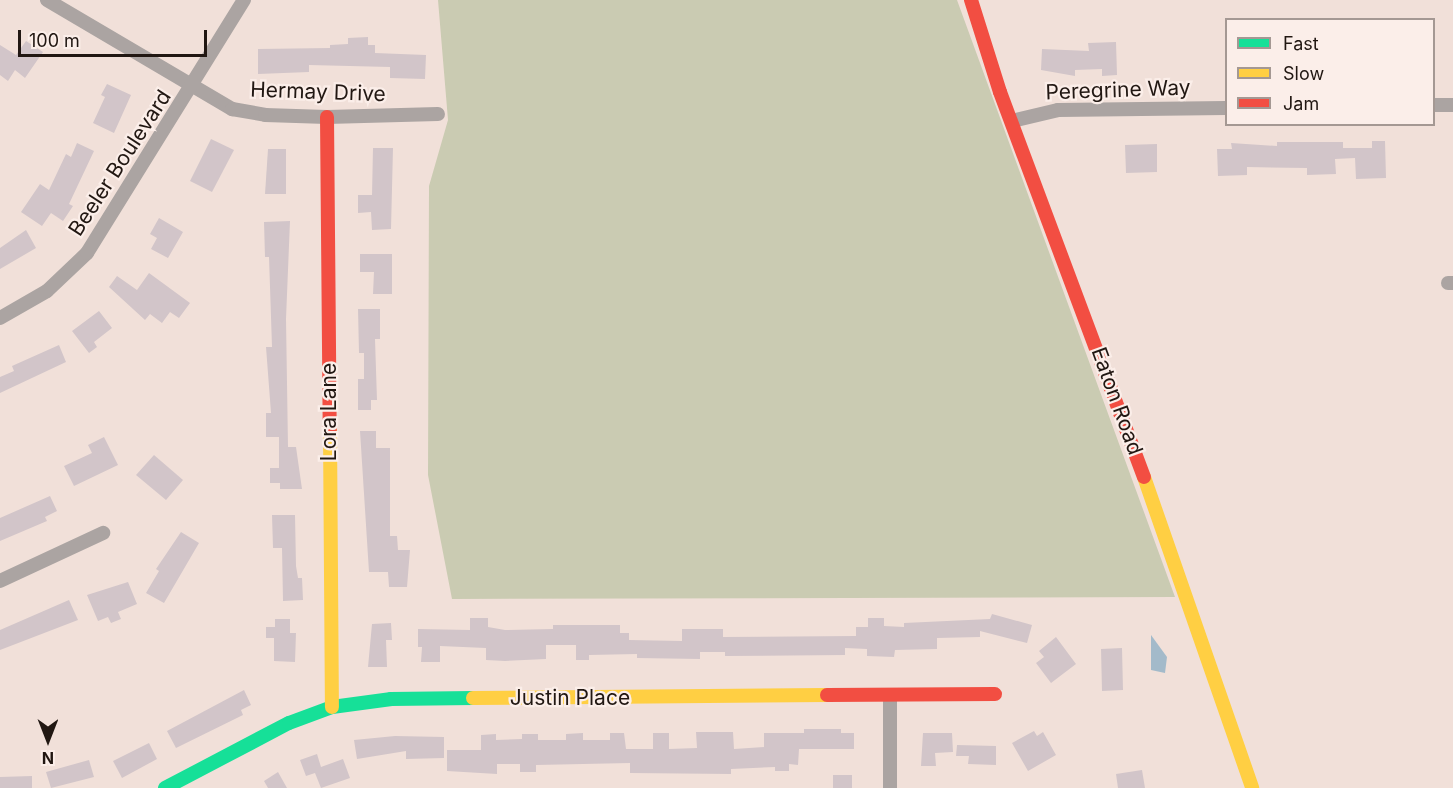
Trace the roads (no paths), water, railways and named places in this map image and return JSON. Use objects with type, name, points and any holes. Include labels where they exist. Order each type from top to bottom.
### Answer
[{"type":"street","name":"Hermay Drive","points":[[47,0],[232,109],[265,115],[327,117],[438,114]]},
{"type":"street","name":"Beeler Boulevard","points":[[0,318],[46,291],[87,253],[193,87],[244,0]]},
{"type":"street","name":"Eaton Road","points":[[971,0],[1012,121],[1117,401],[1252,788]]},
{"type":"street","points":[[1435,105],[1453,105]]},
{"type":"street","name":"Peregrine Way","points":[[1012,121],[1058,110],[1225,108]]},
{"type":"street","name":"Lora Lane","points":[[327,117],[332,707]]},
{"type":"street","points":[[0,581],[104,532]]},
{"type":"street","name":"Justin Place","points":[[165,788],[289,723],[332,707],[391,699],[995,694]]},
{"type":"street","points":[[890,695],[890,788]]},
{"type":"water","points":[[1151,635],[1167,657],[1165,673],[1151,670]]}]
